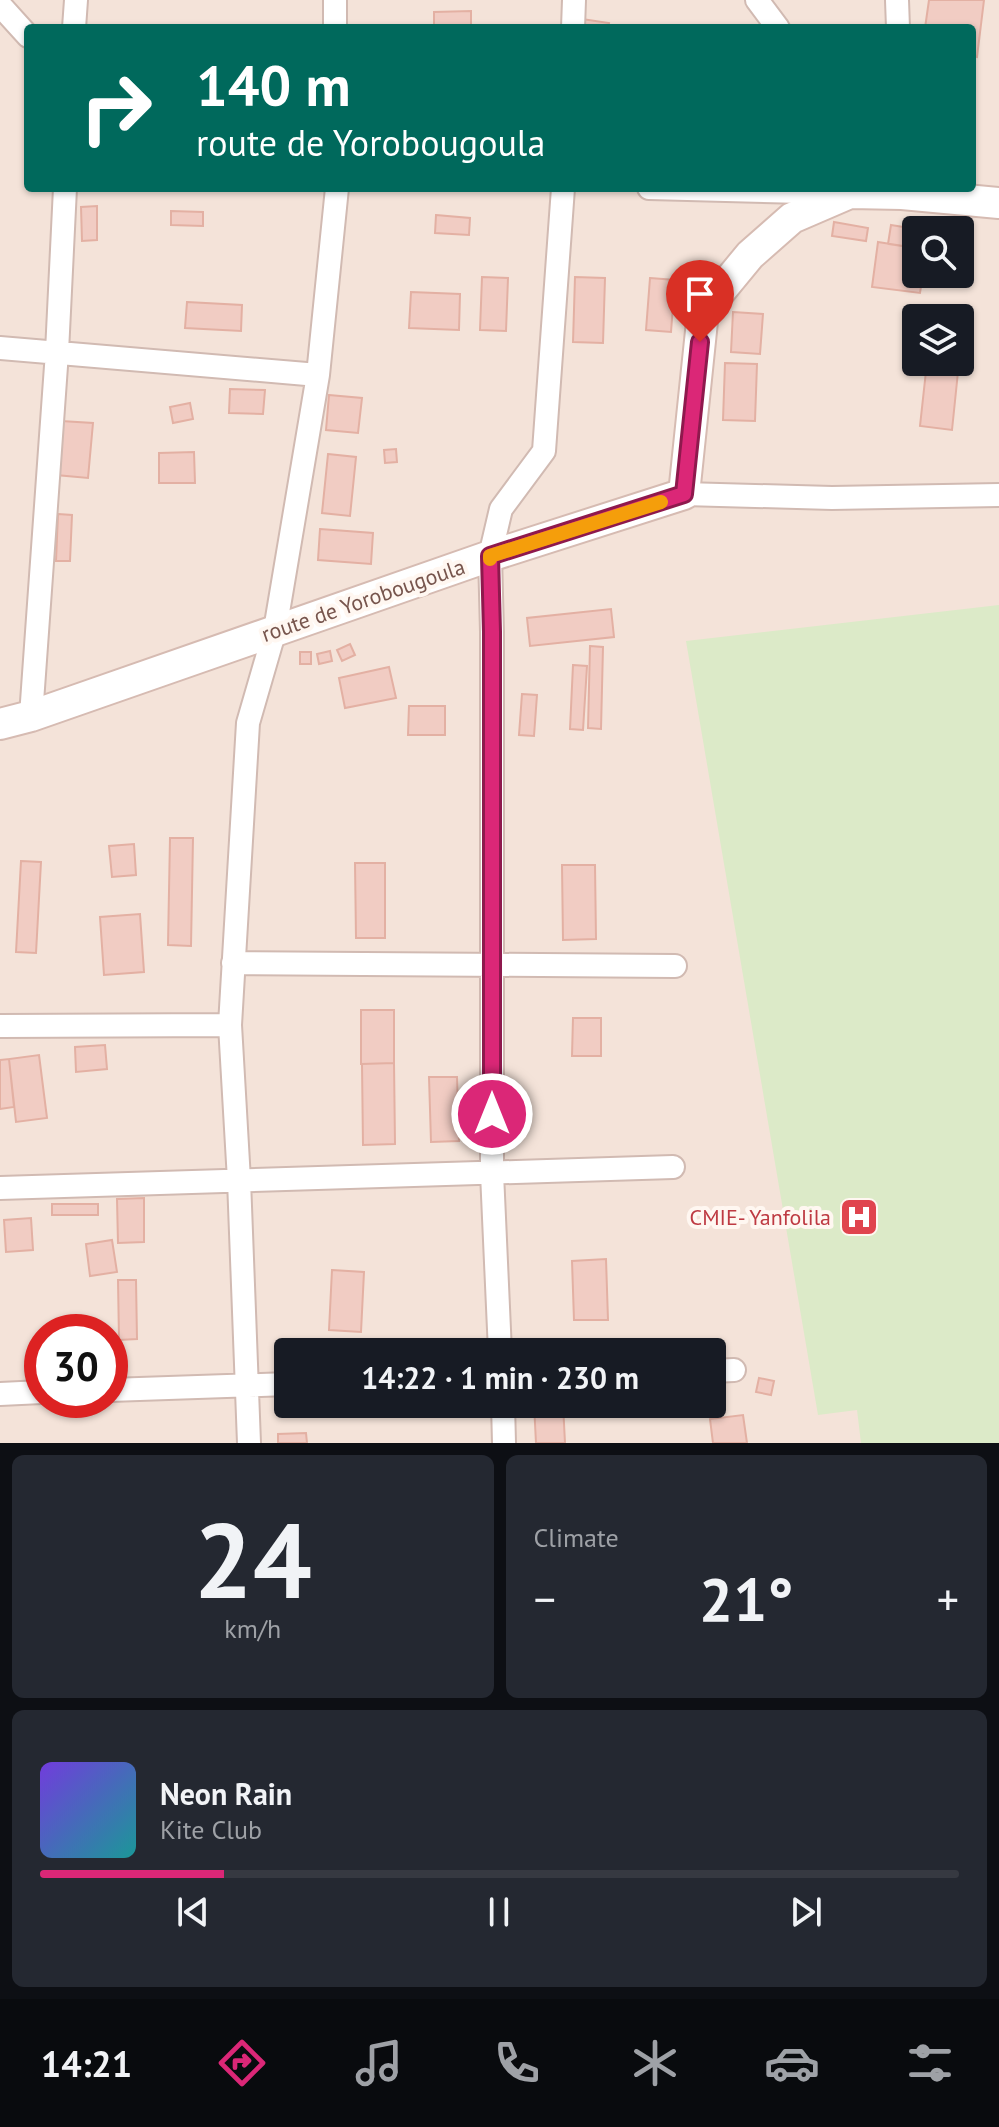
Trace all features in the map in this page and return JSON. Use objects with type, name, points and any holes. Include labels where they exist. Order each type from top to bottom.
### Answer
[{"type":"main road","points":[[684,494],[703,312],[750,255],[792,218],[850,193],[867,192]]},
{"type":"main road","points":[[916,192],[999,203]]},
{"type":"main road","name":"route de Yorobougoula","points":[[0,724],[31,716],[490,556],[684,494]]},
{"type":"street","points":[[74,24],[76,0]]},
{"type":"street","points":[[335,0],[335,24]]},
{"type":"street","points":[[573,24],[574,0]]},
{"type":"street","points":[[757,0],[775,24]]},
{"type":"street","points":[[897,0],[898,24]]},
{"type":"street","points":[[0,5],[24,32]]},
{"type":"street","points":[[31,716],[57,352],[65,192]]},
{"type":"street","points":[[249,1443],[230,1025],[248,723],[275,630],[318,375],[337,192]]},
{"type":"street","points":[[499,1338],[492,1173],[490,556],[501,509],[544,451],[563,192]]},
{"type":"street","points":[[810,192],[850,193]]},
{"type":"street","points":[[0,348],[318,375]]},
{"type":"street","points":[[684,494],[832,498],[999,495]]},
{"type":"street","points":[[233,963],[675,966]]},
{"type":"street","points":[[0,1026],[230,1025]]},
{"type":"street","points":[[0,1188],[673,1167]]},
{"type":"street","points":[[128,1389],[274,1384]]},
{"type":"street","points":[[0,1394],[24,1393]]},
{"type":"street","points":[[503,1418],[504,1443]]},
{"type":"shaded area","points":[[0,0],[999,0],[999,1443],[0,1443]]},
{"type":"green space","points":[[999,605],[999,1443],[861,1443],[857,1410],[818,1415],[686,641]]},
{"type":"building","points":[[929,0],[984,0],[977,57],[976,24],[926,24]]},
{"type":"building","points":[[471,11],[471,24],[434,24],[434,12]]},
{"type":"building","points":[[582,19],[609,23],[609,24],[581,24]]},
{"type":"building","points":[[97,206],[97,240],[82,241],[81,207]]},
{"type":"building","points":[[171,211],[203,212],[203,226],[171,225]]},
{"type":"building","points":[[436,215],[470,218],[469,235],[435,233]]},
{"type":"building","points":[[834,222],[868,228],[866,241],[832,236]]},
{"type":"building","points":[[891,225],[902,227],[902,246],[888,244]]},
{"type":"building","points":[[878,242],[902,246],[902,288],[921,288],[920,293],[872,287]]},
{"type":"building","points":[[482,277],[508,278],[506,331],[480,330]]},
{"type":"building","points":[[575,277],[605,278],[603,343],[573,342]]},
{"type":"building","points":[[650,278],[675,280],[671,332],[646,330]]},
{"type":"building","points":[[411,292],[460,294],[459,330],[409,328]]},
{"type":"building","points":[[187,302],[242,305],[241,331],[185,328]]},
{"type":"building","points":[[733,312],[763,314],[760,354],[731,352]]},
{"type":"building","points":[[725,363],[757,364],[755,421],[723,420]]},
{"type":"building","points":[[925,376],[958,376],[952,430],[920,426]]},
{"type":"building","points":[[230,389],[265,390],[263,414],[229,413]]},
{"type":"building","points":[[329,395],[362,398],[358,433],[326,430]]},
{"type":"building","points":[[190,403],[193,419],[173,423],[170,407]]},
{"type":"building","points":[[61,421],[93,423],[88,478],[56,475]]},
{"type":"building","points":[[396,449],[397,462],[385,463],[384,450]]},
{"type":"building","points":[[194,452],[195,483],[159,483],[159,453]]},
{"type":"building","points":[[328,454],[356,457],[350,516],[322,513]]},
{"type":"building","points":[[58,514],[72,515],[70,561],[56,561]]},
{"type":"building","points":[[320,529],[373,533],[371,564],[318,560]]},
{"type":"building","points":[[611,609],[614,637],[530,646],[527,618]]},
{"type":"building","points":[[350,644],[355,655],[342,661],[337,650]]},
{"type":"building","points":[[590,646],[603,647],[601,729],[588,728]]},
{"type":"building","points":[[330,651],[332,661],[319,664],[317,654]]},
{"type":"building","points":[[300,652],[311,652],[311,664],[300,664]]},
{"type":"building","points":[[573,665],[587,666],[583,730],[570,729]]},
{"type":"building","points":[[389,667],[396,698],[345,708],[339,678]]},
{"type":"building","points":[[522,694],[537,695],[534,736],[519,735]]},
{"type":"building","points":[[409,706],[445,706],[445,735],[408,735]]},
{"type":"building","points":[[170,838],[193,838],[191,946],[168,945]]},
{"type":"building","points":[[134,844],[136,875],[112,877],[109,846]]},
{"type":"building","points":[[21,861],[41,862],[36,953],[16,952]]},
{"type":"building","points":[[355,863],[385,863],[385,938],[356,938]]},
{"type":"building","points":[[562,865],[595,865],[596,939],[563,940]]},
{"type":"building","points":[[140,914],[144,972],[104,975],[100,917]]},
{"type":"building","points":[[361,1010],[394,1010],[394,1063],[361,1064]]},
{"type":"building","points":[[573,1018],[601,1018],[601,1056],[572,1056]]},
{"type":"building","points":[[105,1045],[107,1069],[76,1072],[75,1047]]},
{"type":"building","points":[[39,1055],[47,1118],[16,1122],[9,1059]]},
{"type":"building","points":[[9,1059],[14,1107],[0,1109],[0,1060]]},
{"type":"building","points":[[394,1063],[395,1144],[363,1145],[362,1064]]},
{"type":"building","points":[[429,1077],[457,1077],[459,1141],[431,1142]]},
{"type":"building","points":[[144,1198],[144,1242],[118,1243],[117,1199]]},
{"type":"building","points":[[52,1204],[98,1204],[98,1215],[52,1215]]},
{"type":"building","points":[[31,1218],[33,1250],[6,1252],[4,1220]]},
{"type":"building","points":[[112,1240],[117,1272],[90,1276],[86,1244]]},
{"type":"building","points":[[606,1259],[608,1320],[574,1320],[572,1261]]},
{"type":"building","points":[[332,1270],[364,1272],[361,1332],[329,1330]]},
{"type":"building","points":[[118,1280],[136,1280],[137,1339],[128,1340],[128,1314],[119,1314]]},
{"type":"building","points":[[759,1378],[774,1381],[771,1395],[756,1392]]},
{"type":"building","points":[[743,1415],[747,1443],[713,1443],[710,1419]]},
{"type":"building","points":[[535,1418],[564,1418],[565,1443],[536,1443]]},
{"type":"building","points":[[306,1433],[307,1443],[278,1443],[278,1434]]},
{"type":"slow traffic","points":[[490,559],[490,556],[661,502]]},
{"type":"place","name":"CMIE- Yanfolila","points":[[859,1217]]},
{"type":"route","points":[[492,1114],[490,556],[684,494],[700,342]]}]
